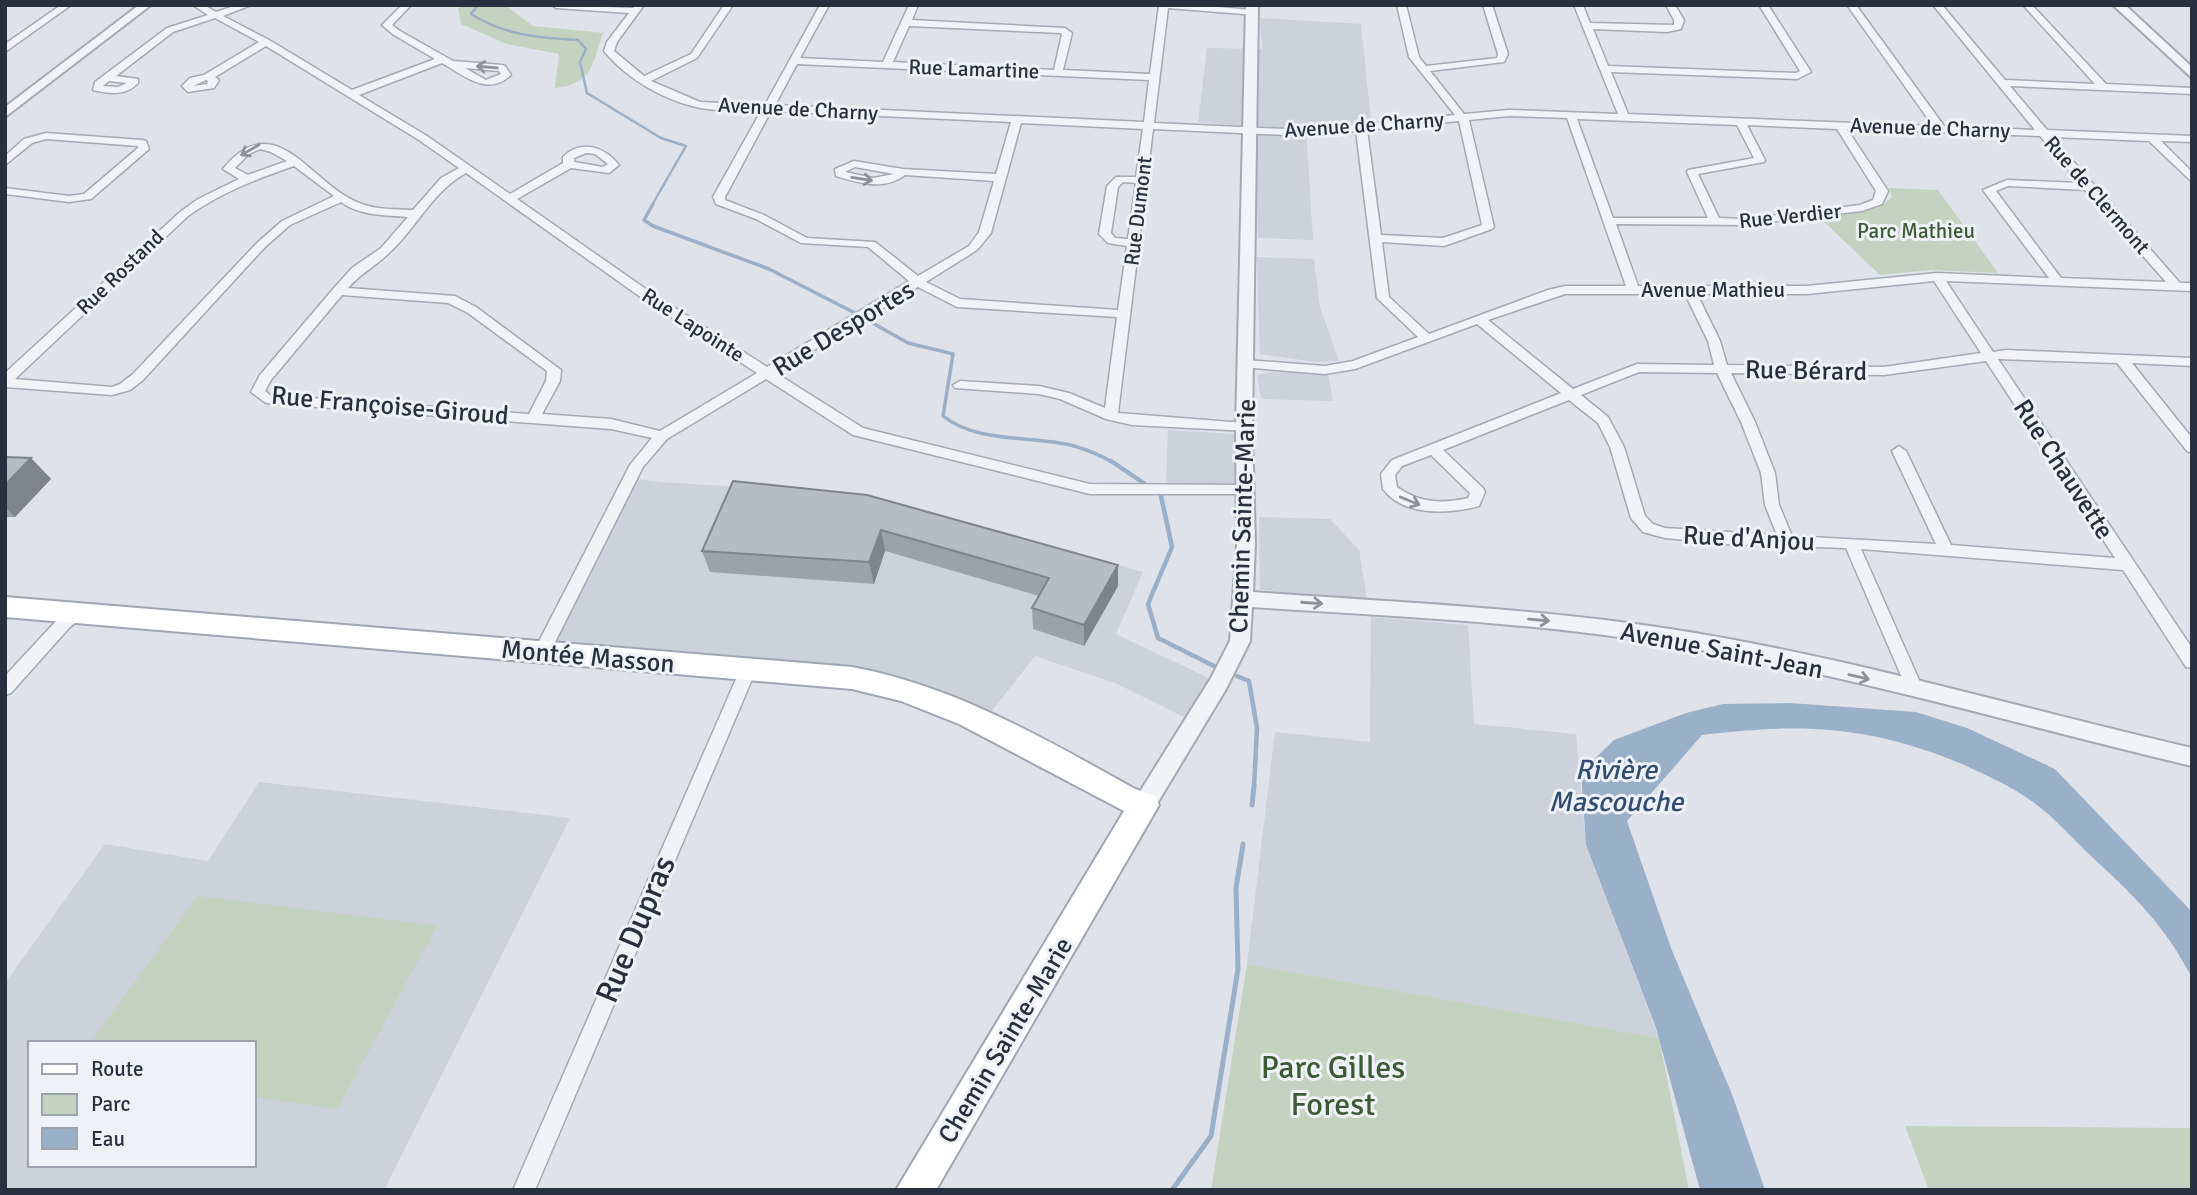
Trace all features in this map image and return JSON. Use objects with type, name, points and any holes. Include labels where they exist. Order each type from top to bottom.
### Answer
[{"type":"main road","name":"Montée Masson","points":[[5,607],[809,673],[866,681],[922,695],[974,716],[1126,799],[1144,805]]},
{"type":"main road","name":"Chemin Sainte-Marie","points":[[915,1190],[1144,805]]},
{"type":"street","points":[[5,49],[66,5]]},
{"type":"street","points":[[6,109],[146,5]]},
{"type":"street","name":"Rue Lapointe","points":[[197,5],[266,42],[422,138],[659,304],[858,432],[1090,489],[1245,490]]},
{"type":"street","points":[[107,78],[170,30],[234,5]]},
{"type":"street","points":[[213,14],[247,5]]},
{"type":"street","points":[[407,5],[387,25],[453,64]]},
{"type":"street","points":[[556,5],[638,8]]},
{"type":"street","points":[[644,80],[694,56],[729,5]]},
{"type":"street","points":[[825,5],[719,197],[720,202],[760,217],[805,242],[871,244],[918,282],[957,303],[1124,314]]},
{"type":"street","points":[[887,65],[914,5]]},
{"type":"street","points":[[1163,5],[1252,9]]},
{"type":"street","name":"Rue Dumont","points":[[1111,416],[1163,5]]},
{"type":"street","points":[[1376,238],[1444,242],[1488,227],[1466,123],[1414,57],[1401,5]]},
{"type":"street","points":[[1424,68],[1501,60],[1503,54],[1487,5]]},
{"type":"street","points":[[1578,5],[1624,116]]},
{"type":"street","points":[[1586,26],[1667,29],[1678,27],[1679,20],[1670,5]]},
{"type":"street","points":[[1604,69],[1797,76],[1806,72],[1763,5]]},
{"type":"street","points":[[1851,5],[1940,128]]},
{"type":"street","name":"Rue de Clermont","points":[[1937,5],[2088,187],[2177,287]]},
{"type":"street","points":[[2027,5],[2104,88]]},
{"type":"street","points":[[2118,5],[2192,74]]},
{"type":"street","name":"Avenue de Charny","points":[[638,8],[608,51],[644,80],[665,92],[699,105],[1306,133],[1509,113],[2192,139]]},
{"type":"street","name":"Chemin Sainte-Marie","points":[[1144,805],[1231,662],[1240,640],[1244,599],[1248,130],[1252,9]]},
{"type":"street","points":[[906,23],[1062,30],[1067,33],[1058,72]]},
{"type":"street","points":[[207,77],[266,42]]},
{"type":"street","points":[[352,94],[443,59]]},
{"type":"street","name":"Rue Lamartine","points":[[795,61],[1153,77]]},
{"type":"street","points":[[2003,83],[2192,91]]},
{"type":"street","points":[[1571,115],[1633,290]]},
{"type":"street","name":"Rue Desportes","points":[[542,651],[637,465],[662,436],[961,256],[980,240],[985,233],[1017,119]]},
{"type":"street","points":[[1715,222],[1692,172],[1760,160],[1741,121]]},
{"type":"street","name":"Rue Verdier","points":[[1609,221],[1745,222],[1862,208],[1878,202],[1882,191],[1839,124]]},
{"type":"street","points":[[1361,127],[1382,298],[1428,340]]},
{"type":"street","points":[[5,162],[28,141],[46,136],[142,143],[144,149],[87,197],[69,199],[5,191]]},
{"type":"street","points":[[2151,137],[2192,179]]},
{"type":"street","points":[[247,179],[228,169],[241,155],[262,144],[271,146],[352,204],[374,211],[416,214]]},
{"type":"street","name":"Rue Rostand","points":[[5,382],[166,228],[202,201],[247,179],[295,162]]},
{"type":"street","points":[[508,200],[569,164]]},
{"type":"street","points":[[903,172],[894,181],[883,182],[840,174],[840,169],[854,164],[903,172],[1001,177]]},
{"type":"street","name":"Rue Françoise-Giroud","points":[[466,169],[445,180],[385,251],[356,271],[338,291],[265,379],[258,392],[261,397],[611,424],[662,436]]},
{"type":"street","points":[[1134,243],[1112,241],[1105,234],[1113,186],[1120,179],[1140,180]]},
{"type":"street","points":[[2058,282],[1989,190],[2007,183],[2088,187]]},
{"type":"street","points":[[5,382],[112,391],[125,387],[138,377],[261,245],[286,223],[342,197]]},
{"type":"street","name":"Avenue Mathieu","points":[[1246,364],[1325,370],[1355,365],[1481,321],[1556,291],[1807,290],[1937,277],[2192,287]]},
{"type":"street","name":"Rue Chauvette","points":[[1937,277],[2192,662]]},
{"type":"street","points":[[1689,290],[1714,341],[1722,369],[1748,422],[1768,473],[1772,505],[1786,540]]},
{"type":"street","points":[[338,291],[440,297],[472,310],[554,370],[553,381],[534,417]]},
{"type":"street","name":"Rue d'Anjou","points":[[1481,321],[1603,420],[1617,447],[1638,518],[1648,528],[1665,533],[1727,539],[1851,543],[2127,565]]},
{"type":"street","name":"Rue Bérard","points":[[1434,450],[1478,492],[1474,502],[1450,508],[1404,501],[1390,489],[1388,474],[1397,463],[1637,368],[1884,371],[1990,355],[2192,362]]},
{"type":"street","points":[[2121,359],[2191,446]]},
{"type":"street","points":[[960,385],[1039,390],[1063,396],[1111,416],[1132,420],[1244,428]]},
{"type":"street","points":[[1899,452],[1945,550]]},
{"type":"street","points":[[1851,543],[1914,689]]},
{"type":"street","name":"Avenue Saint-Jean","points":[[1244,599],[1414,610],[1609,628],[1740,650],[1914,689],[2192,757]]},
{"type":"street","points":[[5,688],[63,624],[77,614]]},
{"type":"street","name":"Rue Dupras","points":[[524,1190],[748,670]]},
{"type":"shaded area","points":[[1260,18],[1361,24],[1371,121],[1306,128],[1313,240],[1258,238],[1254,127],[1198,122],[1207,48],[1262,49]]},
{"type":"shaded area","points":[[1257,257],[1314,259],[1320,307],[1339,361],[1316,362],[1260,354]]},
{"type":"shaded area","points":[[1270,372],[1328,374],[1333,401],[1261,399],[1257,375]]},
{"type":"shaded area","points":[[1168,430],[1234,434],[1235,484],[1166,483]]},
{"type":"shaded area","points":[[632,478],[866,495],[1143,572],[1116,634],[1219,683],[1194,722],[1115,683],[1035,656],[985,720],[935,697],[545,651]]},
{"type":"shaded area","points":[[1259,517],[1330,519],[1359,550],[1367,600],[1260,590]]},
{"type":"shaded area","points":[[1371,617],[1468,625],[1474,724],[1576,734],[1586,845],[1659,1038],[1247,964],[1275,732],[1370,742]]},
{"type":"shaded area","points":[[259,782],[570,818],[384,1190],[5,1190],[5,983],[105,844],[208,861]]},
{"type":"green space","points":[[465,5],[505,5],[533,26],[603,33],[593,63],[584,77],[568,86],[555,88],[559,54],[507,44],[461,24],[458,8]]},
{"type":"green space","name":"Parc Mathieu","points":[[1889,188],[1938,190],[1998,273],[1931,270],[1880,275],[1819,217],[1877,208],[1892,197]]},
{"type":"green space","points":[[198,896],[437,926],[337,1109],[256,1097],[256,1041],[91,1041]]},
{"type":"green space","name":"Parc Gilles Forest","points":[[1247,964],[1659,1038],[1689,1190],[1211,1190]]},
{"type":"green space","points":[[1905,1126],[2192,1128],[2192,1190],[1929,1190]]},
{"type":"water","name":"Rivière Mascouche","points":[[1790,703],[1916,712],[1967,728],[2055,769],[2192,912],[2192,978],[2160,927],[2121,884],[2041,808],[1989,777],[1928,751],[1895,741],[1834,730],[1771,729],[1702,735],[1627,821],[1671,948],[1733,1097],[1765,1190],[1700,1190],[1656,1028],[1586,845],[1581,772],[1614,740],[1686,713],[1723,704]]},
{"type":"building","points":[[5,457],[31,458],[5,485]]},
{"type":"building","points":[[733,481],[867,495],[1118,565],[1084,625],[1032,608],[1049,578],[881,530],[869,562],[702,551]]},
{"type":"waterway","points":[[478,5],[471,14],[496,27],[536,36],[578,40],[586,49],[580,62],[587,93],[661,138],[686,146],[652,205]]},
{"type":"waterway","points":[[653,204],[644,220],[653,226],[769,269],[855,313]]},
{"type":"waterway","points":[[871,322],[908,343],[953,354],[943,416],[957,425],[989,435],[1074,446],[1114,463]]},
{"type":"waterway","points":[[1114,463],[1145,484]]},
{"type":"waterway","points":[[1161,496],[1172,547],[1148,604],[1158,638],[1214,666]]},
{"type":"waterway","points":[[1237,676],[1249,681],[1257,728],[1254,787]]},
{"type":"waterway","points":[[1252,805],[1254,786]]},
{"type":"waterway","points":[[1172,1190],[1211,1136],[1238,969],[1236,888],[1243,844]]}]
